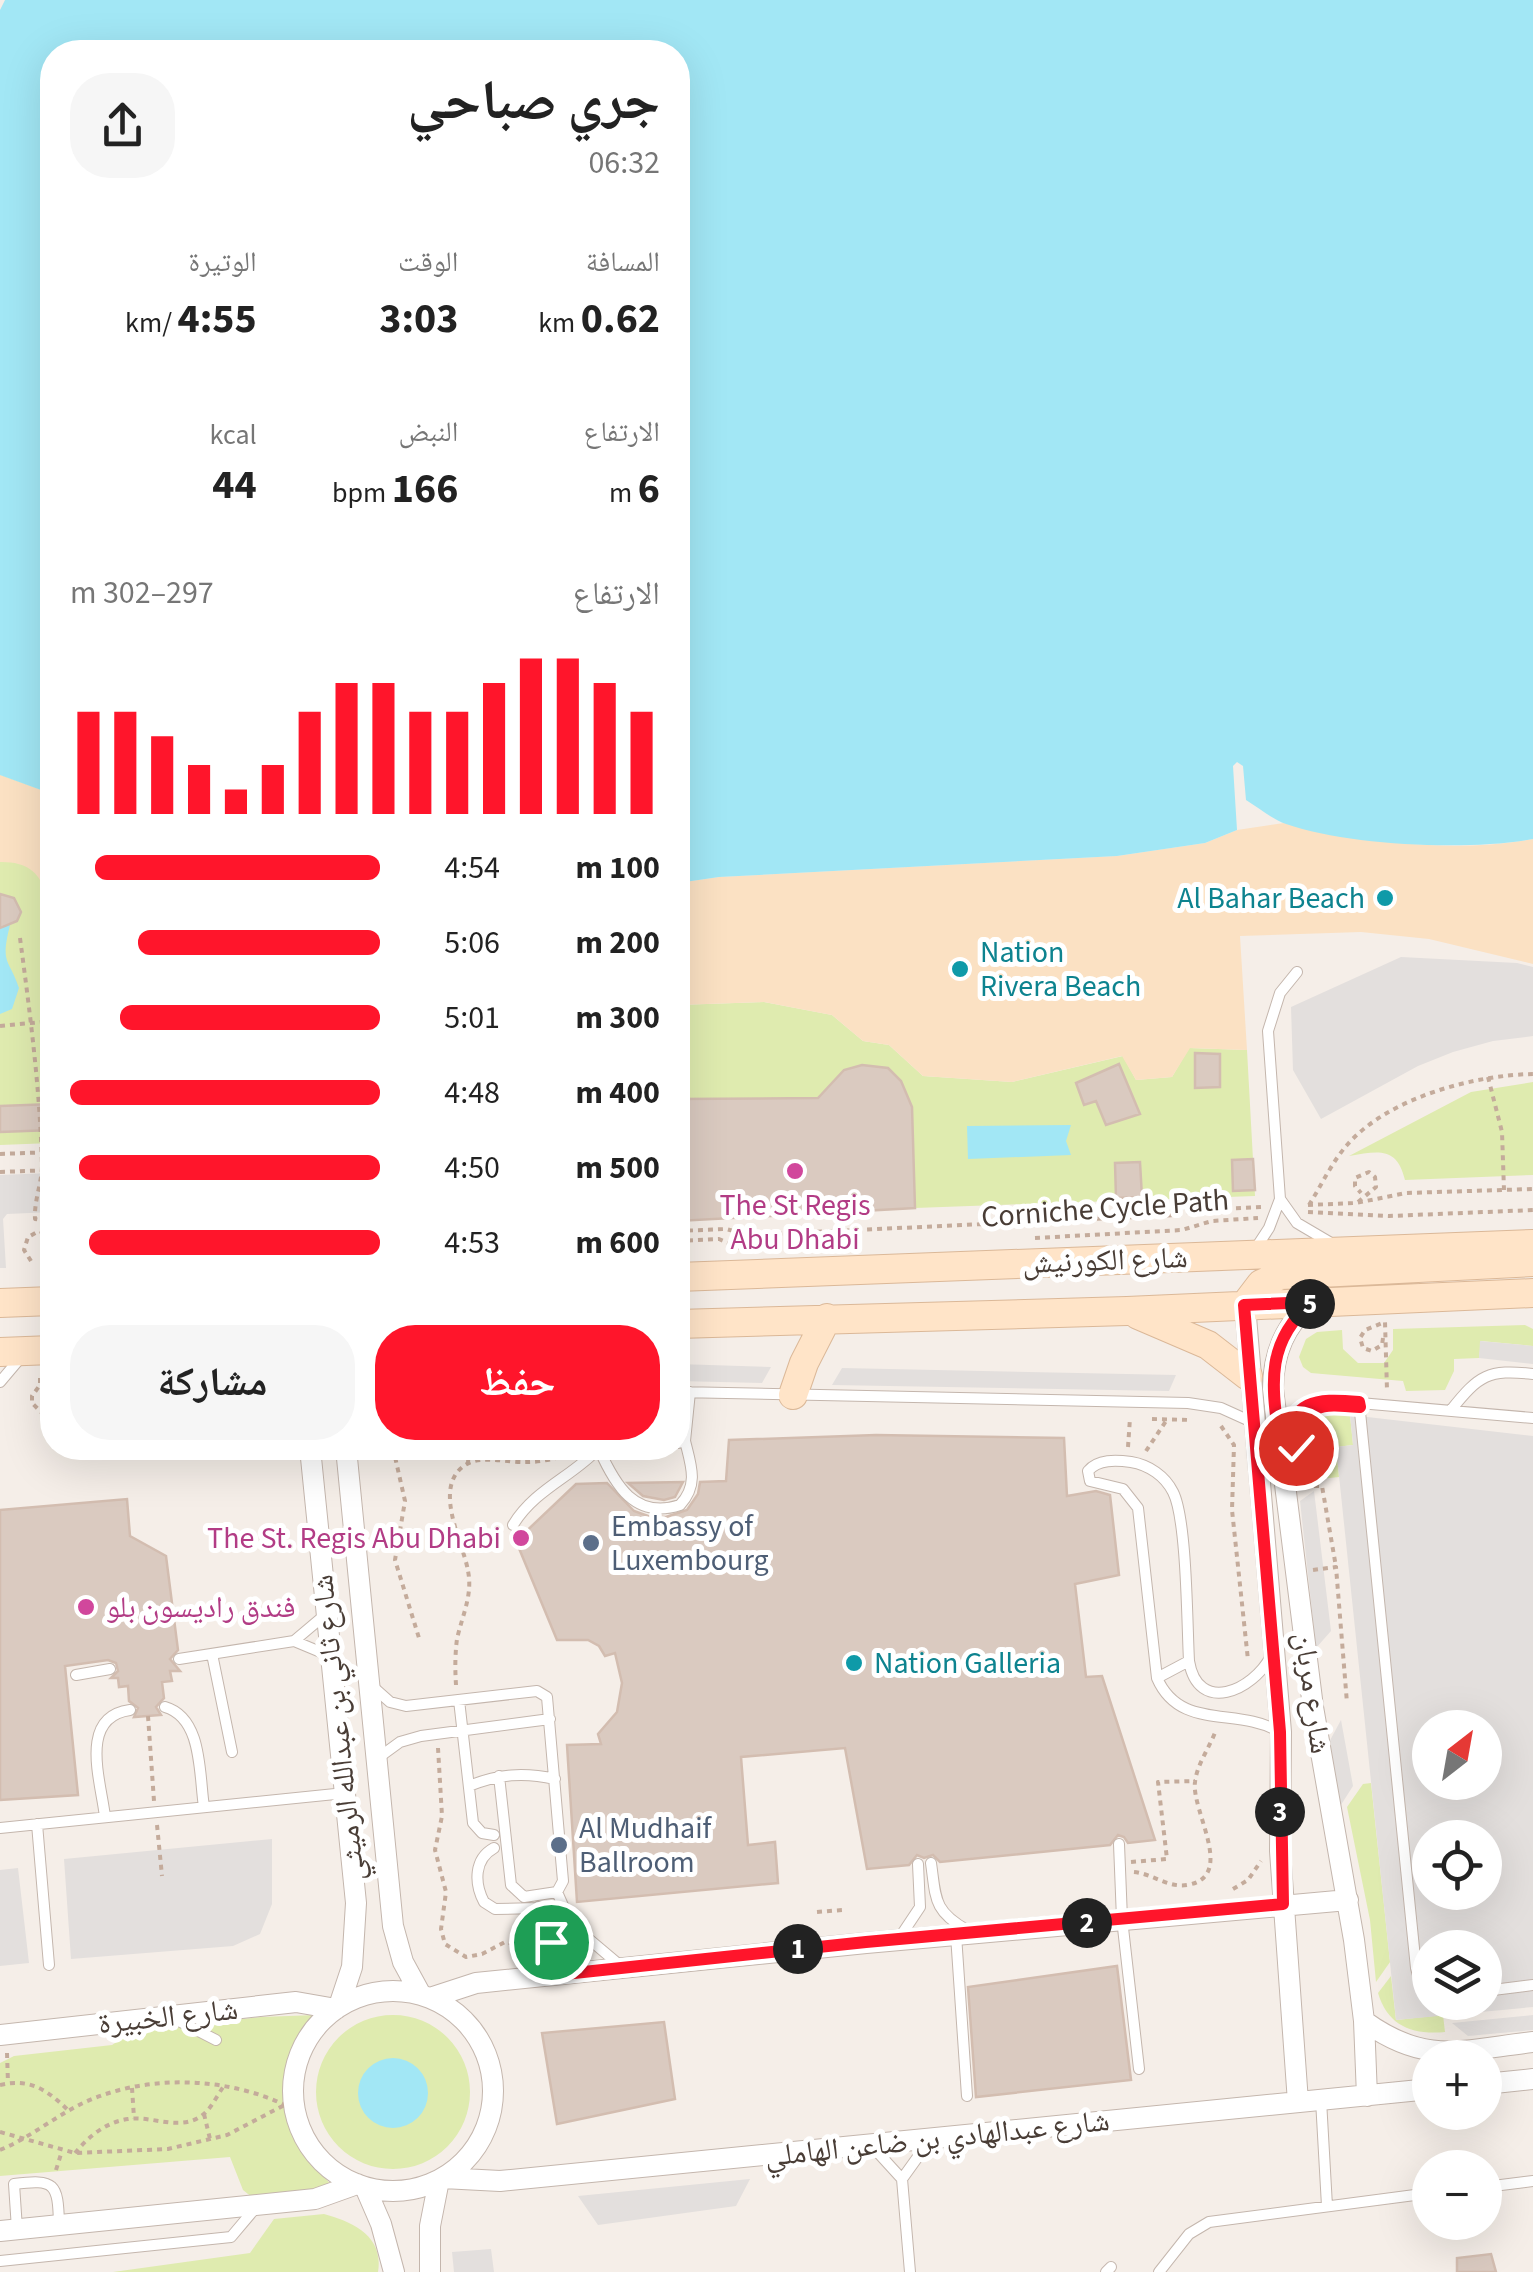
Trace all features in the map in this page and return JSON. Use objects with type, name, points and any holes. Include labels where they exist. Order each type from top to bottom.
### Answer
[{"type":"main road","name":"شارع الكورنيش","points":[[690,1276],[1533,1244]]},
{"type":"main road","points":[[1244,1305],[1261,1284],[1281,1276],[1533,1262]]},
{"type":"main road","name":"شارع الكورنيش","points":[[690,1324],[1127,1311],[1533,1293]]},
{"type":"main road","points":[[0,1303],[40,1301]]},
{"type":"main road","points":[[1127,1311],[1198,1340],[1248,1376]]},
{"type":"main road","points":[[793,1394],[810,1348],[827,1318]]},
{"type":"street","name":"شارع مربان","points":[[1312,1302],[1294,1320],[1276,1353],[1273,1388],[1313,1706],[1348,1900],[1364,2021],[1367,2096]]},
{"type":"street","name":"شارع مربان","points":[[1244,1305],[1280,1732],[1283,1904],[1298,2102]]},
{"type":"street","name":"شارع ثاني بن عبدالله الرميثي","points":[[311,1460],[357,1924],[352,1967],[338,2008]]},
{"type":"street","name":"شارع ثاني بن عبدالله الرميثي","points":[[350,1460],[393,1926],[403,1962],[425,1996]]},
{"type":"street","points":[[425,1996],[476,1983],[1348,1900]]},
{"type":"street","points":[[387,1991],[425,1996],[447,2006],[474,2032],[484,2048],[494,2084],[489,2121],[472,2154],[441,2179],[402,2190],[361,2185],[326,2164],[304,2135],[290,2103],[302,2048],[322,2020],[370,1994],[387,1991]]},
{"type":"street","name":"شارع الخبيرة","points":[[3,2034],[296,2002],[338,2008]]},
{"type":"street","points":[[1364,2021],[1399,2044],[1426,2051],[1533,2042]]},
{"type":"street","points":[[1502,2082],[1533,2079]]},
{"type":"street","name":"شارع عبدالهادي بن ضاعن الهاملي","points":[[441,2179],[500,2181],[1412,2092]]},
{"type":"street","points":[[430,2272],[430,2226],[441,2179]]},
{"type":"street","points":[[9,2230],[315,2200],[361,2185]]},
{"type":"street","points":[[361,2185],[381,2224],[394,2272]]},
{"type":"lane","points":[[1251,1255],[1280,1203],[1268,1031],[1280,993],[1297,972]]},
{"type":"lane","points":[[1280,1203],[1305,1229],[1347,1251]]},
{"type":"lane","points":[[0,1382],[27,1351]]},
{"type":"lane","points":[[1451,1410],[1473,1384],[1489,1374],[1533,1374]]},
{"type":"lane","points":[[690,1392],[1188,1402],[1222,1408],[1252,1422]]},
{"type":"lane","points":[[1280,1448],[1292,1419],[1308,1404],[1325,1400],[1533,1418]]},
{"type":"lane","points":[[1359,1402],[1412,1930]]},
{"type":"lane","points":[[514,1525],[531,1500],[583,1460]]},
{"type":"lane","points":[[604,1460],[615,1484],[626,1496],[646,1506],[667,1508],[680,1505],[692,1488],[694,1478],[688,1460]]},
{"type":"lane","points":[[1273,1651],[1263,1669],[1232,1692],[1216,1693],[1194,1678],[1189,1661],[1178,1504],[1166,1482],[1133,1462],[1096,1464],[1088,1470],[1094,1484],[1124,1489],[1138,1508],[1157,1678],[1167,1696],[1184,1710],[1204,1716],[1248,1718],[1280,1732]]},
{"type":"lane","points":[[178,1659],[294,1641],[326,1614]]},
{"type":"lane","points":[[294,1641],[331,1657]]},
{"type":"lane","points":[[212,1654],[232,1752]]},
{"type":"lane","points":[[1157,1678],[1189,1661]]},
{"type":"lane","points":[[76,1675],[110,1669]]},
{"type":"lane","points":[[370,1684],[383,1697],[398,1704],[536,1691],[549,1700],[563,1880],[556,1892],[530,1898]]},
{"type":"lane","points":[[459,1700],[473,1822],[482,1833],[494,1835]]},
{"type":"lane","points":[[165,1707],[177,1711],[190,1725],[204,1807]]},
{"type":"lane","points":[[105,1817],[97,1736],[110,1716],[130,1710]]},
{"type":"lane","points":[[377,1758],[411,1738],[550,1719]]},
{"type":"lane","points":[[469,1786],[518,1774],[555,1780]]},
{"type":"lane","points":[[500,1776],[510,1879],[518,1894],[530,1898],[539,1908],[549,1930],[551,1953],[546,1976]]},
{"type":"lane","points":[[0,1828],[345,1793]]},
{"type":"lane","points":[[37,1824],[49,1965]]},
{"type":"lane","points":[[1119,1844],[1122,1920],[1138,2069]]},
{"type":"lane","points":[[494,1848],[484,1854],[479,1866],[478,1891],[484,1902],[495,1908],[539,1908]]},
{"type":"lane","points":[[897,1940],[920,1907],[924,1864],[940,1911],[964,1934],[967,2096]]},
{"type":"lane","points":[[556,1892],[571,1924],[623,1968]]},
{"type":"lane","points":[[1502,1989],[1533,1985]]},
{"type":"lane","points":[[170,2016],[216,2040]]},
{"type":"lane","points":[[1321,2100],[1327,2206]]},
{"type":"lane","points":[[902,2180],[932,2138]]},
{"type":"lane","points":[[871,2145],[902,2180],[910,2272]]},
{"type":"lane","points":[[1502,2184],[1533,2180]]},
{"type":"lane","points":[[9,2230],[14,2184],[40,2181],[51,2184],[58,2194],[59,2225]]},
{"type":"lane","points":[[1159,2272],[1189,2234],[1209,2222],[1412,2195]]},
{"type":"lane","points":[[0,2261],[232,2237],[258,2205]]},
{"type":"path","points":[[20,938],[32,1025],[40,1138]]},
{"type":"path","points":[[0,1026],[40,1023]]},
{"type":"path","points":[[1309,1204],[1348,1145],[1368,1128],[1426,1096],[1488,1077],[1533,1074]]},
{"type":"path","points":[[1488,1077],[1502,1132],[1504,1190]]},
{"type":"path","points":[[0,1154],[40,1152]]},
{"type":"path","points":[[0,1172],[40,1170]]},
{"type":"path","points":[[1356,1203],[1376,1187],[1369,1172],[1356,1178],[1355,1186],[1361,1193]]},
{"type":"path","points":[[40,1178],[34,1200],[35,1219],[40,1220]]},
{"type":"path","points":[[690,1230],[726,1229],[768,1234],[1178,1215],[1280,1203],[1356,1203],[1406,1193],[1533,1189]]},
{"type":"path","name":"Corniche Cycle Path","points":[[1022,1238],[1182,1230],[1212,1221],[1260,1218],[1280,1203],[1308,1212],[1390,1216],[1533,1210]]},
{"type":"path","points":[[31,1261],[24,1250],[28,1237],[40,1230]]},
{"type":"path","points":[[690,1240],[719,1239],[743,1250]]},
{"type":"path","points":[[1386,1322],[1388,1395]]},
{"type":"path","points":[[1368,1329],[1360,1338],[1366,1350],[1376,1350],[1383,1338]]},
{"type":"path","points":[[40,1378],[32,1404],[40,1411]]},
{"type":"path","points":[[1133,1462],[1127,1418],[1199,1420]]},
{"type":"path","points":[[1133,1462],[1167,1419]]},
{"type":"path","points":[[1217,1424],[1231,1436],[1234,1445],[1232,1510],[1249,1683]]},
{"type":"path","points":[[396,1460],[405,1502],[395,1560],[419,1638]]},
{"type":"path","points":[[459,1700],[456,1650],[470,1582],[453,1528],[451,1499],[455,1477],[476,1460],[546,1460]]},
{"type":"path","points":[[1300,1486],[1322,1486],[1336,1567],[1348,1704]]},
{"type":"path","points":[[1297,1571],[1336,1567]]},
{"type":"path","points":[[1131,1872],[1179,1886],[1196,1883],[1204,1876],[1212,1852],[1197,1811],[1195,1780],[1216,1728]]},
{"type":"path","points":[[437,1734],[442,1816],[436,1857],[446,1892],[441,1929],[446,1944],[466,1957],[506,1942],[551,1953]]},
{"type":"path","points":[[1132,1885],[1130,1862],[1167,1859],[1158,1782],[1195,1780]]},
{"type":"path","points":[[1219,1894],[1248,1880],[1266,1851]]},
{"type":"path","points":[[818,1912],[843,1910]]},
{"type":"path","points":[[3,2034],[8,2083]]},
{"type":"path","points":[[0,2150],[69,2110],[132,2088],[178,2083],[224,2086],[290,2103]]},
{"type":"path","points":[[0,2085],[38,2086],[69,2110]]},
{"type":"path","points":[[75,2154],[96,2132],[117,2121],[134,2118],[174,2123],[204,2114],[224,2086]]},
{"type":"path","points":[[132,2088],[134,2118]]},
{"type":"path","points":[[0,2132],[75,2154],[168,2149],[243,2129],[290,2103]]},
{"type":"path","points":[[204,2114],[211,2140]]},
{"type":"path","points":[[51,2184],[62,2152]]},
{"type":"green space","points":[[0,775],[40,790],[40,1143],[0,1145]]},
{"type":"green space","points":[[764,1002],[832,1015],[863,1041],[889,1045],[923,1076],[1012,1082],[1123,1056],[1136,1080],[1172,1077],[1189,1048],[1247,1050],[1255,1196],[915,1208],[912,1133],[844,1070],[818,1098],[690,1099],[690,1005]]},
{"type":"green space","points":[[1533,1082],[1533,1175],[1405,1180],[1397,1161],[1385,1153],[1349,1156],[1471,1092]]},
{"type":"green space","points":[[1525,1325],[1533,1329],[1533,1346],[1481,1341],[1479,1358],[1454,1359],[1454,1371],[1445,1390],[1406,1391],[1403,1381],[1311,1373],[1299,1357],[1306,1339],[1317,1332],[1342,1330],[1343,1349],[1358,1363],[1384,1363],[1393,1350],[1393,1329]]},
{"type":"green space","points":[[1321,1406],[1338,1408],[1350,1415],[1353,1445],[1336,1447],[1339,1477],[1302,1481],[1302,1447],[1319,1430]]},
{"type":"green space","points":[[1371,1783],[1390,1962],[1376,1982],[1370,1920],[1347,1807],[1363,1784]]},
{"type":"green space","points":[[1391,1976],[1396,2020],[1444,2020],[1445,2032],[1422,2032],[1403,2026],[1395,2021],[1388,2013],[1378,1993]]},
{"type":"green space","points":[[316,2015],[290,2064],[286,2106],[302,2146],[335,2189],[253,2198],[243,2190],[230,2157],[0,2176],[0,2063],[14,2056],[112,2045],[132,2032],[151,2029]]},
{"type":"green space","points":[[393,2015],[423,2020],[448,2037],[465,2062],[470,2092],[465,2122],[448,2147],[423,2164],[393,2169],[363,2164],[338,2147],[321,2122],[316,2092],[321,2062],[338,2037],[363,2020]]},
{"type":"green space","points":[[324,2214],[364,2232],[376,2249],[378,2272],[113,2272],[250,2253],[274,2219]]},
{"type":"sand","points":[[0,775],[40,790],[40,881],[30,869],[0,862]]},
{"type":"sand","name":"Nation Rivera Beach","points":[[1284,823],[1345,836],[1439,846],[1533,839],[1533,964],[1429,939],[1361,932],[1240,936],[1247,1050],[1190,1048],[1172,1077],[1136,1080],[1122,1056],[1012,1082],[923,1076],[889,1045],[863,1041],[832,1015],[764,1002],[690,1005],[690,881],[1117,856],[1205,843],[1237,830]]},
{"type":"shaded area","points":[[1401,957],[1533,967],[1533,1036],[1453,1052],[1418,1066],[1321,1119],[1293,1070],[1291,1007]]},
{"type":"shaded area","points":[[40,1173],[40,1213],[7,1214],[3,1219],[6,1268],[0,1268],[0,1175]]},
{"type":"shaded area","points":[[1480,1341],[1533,1346],[1533,1364],[1479,1358]]},
{"type":"shaded area","points":[[690,1364],[771,1367],[762,1383],[690,1381]]},
{"type":"shaded area","points":[[842,1368],[1176,1375],[1169,1391],[832,1385]]},
{"type":"shaded area","points":[[1350,1415],[1533,1436],[1533,2007],[1502,2010],[1502,1930],[1412,1930],[1412,2018],[1396,2020],[1336,1447],[1353,1445]]},
{"type":"shaded area","points":[[1314,1491],[1331,1631],[1316,1648],[1300,1501]]},
{"type":"shaded area","points":[[1341,1720],[1353,1786],[1339,1808],[1328,1744]]},
{"type":"shaded area","points":[[272,1839],[272,1904],[260,1934],[233,1946],[71,1959],[64,1859]]},
{"type":"shaded area","points":[[18,1868],[29,1963],[0,1966],[0,1870]]},
{"type":"shaded area","points":[[1533,2015],[1533,2030],[1468,2036],[1452,2023],[1502,2020]]},
{"type":"shaded area","points":[[750,2179],[736,2206],[598,2225],[578,2196]]},
{"type":"shaded area","points":[[491,2249],[494,2272],[454,2272],[452,2252]]},
{"type":"water","points":[[5,0],[1533,0],[1533,839],[1476,845],[1409,844],[1312,831],[1281,822],[1246,800],[1243,766],[1237,762],[1233,766],[1237,830],[1205,843],[1117,856],[690,881],[690,40],[40,40],[40,790],[0,775],[0,10]]},
{"type":"water","points":[[0,925],[10,925],[6,955],[19,988],[12,1009],[0,1014]]},
{"type":"water","points":[[1071,1125],[1066,1141],[1071,1155],[968,1159],[967,1126]]},
{"type":"water","points":[[393,2058],[417,2069],[428,2093],[417,2117],[393,2128],[369,2117],[358,2093],[369,2069]]},
{"type":"building","points":[[0,894],[14,898],[21,912],[17,921],[0,928]]},
{"type":"building","points":[[1195,1053],[1220,1054],[1220,1087],[1195,1088]]},
{"type":"building","points":[[1119,1064],[1140,1114],[1106,1125],[1096,1101],[1084,1105],[1076,1083]]},
{"type":"building","name":"The St Regis Abu Dhabi","points":[[862,1065],[888,1068],[901,1081],[912,1107],[915,1208],[690,1220],[690,1099],[818,1098],[844,1070]]},
{"type":"building","points":[[40,1104],[40,1130],[0,1132],[0,1106]]},
{"type":"building","points":[[1253,1159],[1255,1190],[1233,1191],[1232,1160]]},
{"type":"building","points":[[1140,1162],[1142,1197],[1116,1198],[1115,1163]]},
{"type":"building","name":"Nation Galleria","points":[[876,1435],[1064,1438],[1067,1496],[1096,1491],[1110,1495],[1119,1575],[1075,1584],[1086,1677],[1102,1676],[1155,1840],[1128,1843],[1118,1835],[1110,1845],[940,1862],[933,1855],[917,1855],[909,1865],[867,1869],[845,1748],[741,1757],[748,1845],[775,1842],[778,1883],[577,1902],[567,1745],[601,1744],[598,1734],[617,1712],[622,1683],[615,1653],[605,1656],[599,1646],[588,1640],[557,1640],[516,1541],[576,1484],[607,1483],[634,1511],[666,1517],[687,1510],[698,1494],[700,1482],[726,1481],[729,1440]]},
{"type":"building","points":[[683,1482],[675,1497],[664,1500],[643,1496],[628,1483]]},
{"type":"building","name":"فندق راديسون بلو","points":[[127,1499],[130,1536],[166,1556],[178,1650],[170,1659],[180,1671],[170,1671],[172,1681],[162,1682],[164,1698],[156,1707],[161,1715],[134,1717],[138,1708],[129,1701],[128,1686],[119,1687],[118,1678],[111,1678],[118,1671],[116,1663],[108,1660],[65,1666],[78,1795],[0,1800],[0,1510]]},
{"type":"building","points":[[1117,1966],[1131,2080],[976,2097],[968,1987]]},
{"type":"building","points":[[664,2022],[675,2099],[557,2124],[542,2033]]},
{"type":"building","points":[[1491,2254],[1496,2272],[1457,2272],[1457,2258]]},
{"type":"place","name":"Al Bahar Beach","points":[[1385,898]]},
{"type":"place","name":"Nation Rivera Beach","points":[[960,969]]},
{"type":"place","name":"The St Regis Abu Dhabi","points":[[795,1171]]},
{"type":"place","name":"The St. Regis Abu Dhabi","points":[[521,1538]]},
{"type":"place","name":"Embassy of Luxembourg","points":[[591,1543]]},
{"type":"place","name":"فندق راديسون بلو","points":[[86,1607]]},
{"type":"place","name":"Nation Galleria","points":[[854,1663]]},
{"type":"place","name":"Al Mudhaif Ballroom","points":[[559,1845]]},
{"type":"route","points":[[551,1942],[546,1976],[1283,1904],[1280,1732],[1244,1305],[1312,1302],[1294,1320],[1276,1353],[1273,1388],[1280,1448],[1301,1408],[1316,1400],[1359,1402],[1360,1407],[1323,1403],[1314,1408],[1301,1424],[1296,1448]]}]
